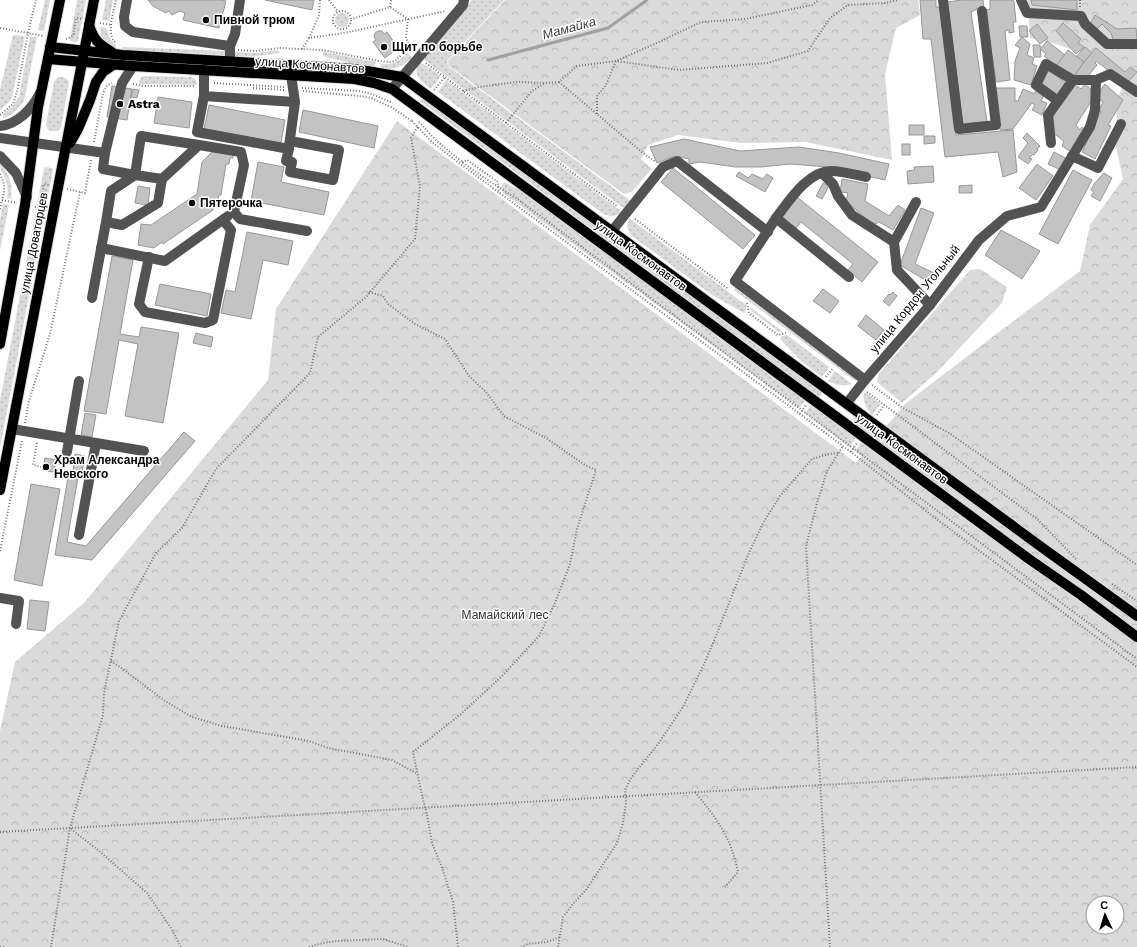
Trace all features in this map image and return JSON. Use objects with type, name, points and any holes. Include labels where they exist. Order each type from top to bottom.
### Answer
[{"type":"main road","name":"улица Доваторцев","points":[[0,344],[27,197],[38,107],[60,0]]},
{"type":"main road","name":"улица Доваторцев","points":[[0,490],[94,0]]},
{"type":"main road","points":[[89,25],[97,42],[102,47],[117,54]]},
{"type":"main road","name":"улица Космонавтов","points":[[50,47],[117,54],[355,69],[402,77],[1034,542],[1137,616]]},
{"type":"main road","name":"улица Космонавтов","points":[[48,59],[113,65],[355,79],[392,89],[1137,637]]},
{"type":"main road","points":[[66,148],[78,129],[96,82],[103,72],[113,65]]},
{"type":"street","points":[[127,0],[124,17],[125,26],[133,32],[230,48]]},
{"type":"street","points":[[230,61],[230,48],[235,34],[240,0]]},
{"type":"street","points":[[392,89],[463,5],[464,0]]},
{"type":"street","points":[[943,0],[959,129],[996,125],[982,11]]},
{"type":"street","points":[[1021,0],[1027,12],[1081,16],[1085,24],[1107,44],[1137,44]]},
{"type":"street","points":[[1058,101],[1036,85],[1046,64],[1073,80],[1096,80],[1110,74],[1137,92]]},
{"type":"street","points":[[133,66],[122,83],[105,153],[103,169],[162,179]]},
{"type":"street","points":[[204,70],[204,96],[197,132],[289,145],[339,150],[333,180],[290,172],[292,162],[286,161],[289,145],[296,102],[291,75]]},
{"type":"street","points":[[1050,143],[1048,115],[1073,80]]},
{"type":"street","points":[[1096,80],[1095,110],[1090,127],[1072,156],[1098,168],[1121,124]]},
{"type":"street","points":[[0,126],[12,123],[21,117],[36,100],[42,87]]},
{"type":"street","points":[[204,96],[296,102]]},
{"type":"street","points":[[92,298],[111,191],[135,175],[141,136],[241,152],[244,165],[234,212],[165,261],[101,248]]},
{"type":"street","points":[[0,138],[105,153]]},
{"type":"street","points":[[106,222],[122,225],[158,203],[162,179],[199,145]]},
{"type":"street","points":[[0,156],[16,173],[27,197]]},
{"type":"street","name":"улица Кордон Угольный","points":[[846,403],[930,305],[979,240],[1007,216],[1041,207],[1072,156]]},
{"type":"street","points":[[612,231],[663,167],[677,160],[768,232]]},
{"type":"street","points":[[865,380],[735,281],[776,218],[798,189],[817,174],[831,171],[866,177]]},
{"type":"street","points":[[822,173],[833,184],[838,196],[852,215],[894,242]]},
{"type":"street","points":[[916,202],[894,242],[897,270],[930,305]]},
{"type":"street","points":[[234,212],[240,218],[307,231]]},
{"type":"street","points":[[776,218],[849,277]]},
{"type":"street","points":[[149,258],[139,304],[146,312],[205,323],[213,320],[231,230],[223,220]]},
{"type":"street","points":[[67,452],[79,381]]},
{"type":"street","points":[[12,429],[144,451]]},
{"type":"street","points":[[79,535],[96,443]]},
{"type":"street","points":[[0,598],[19,601],[16,624]]},
{"type":"path","points":[[0,115],[13,104],[17,92],[36,0]]},
{"type":"path","points":[[116,0],[110,33],[119,45],[117,54]]},
{"type":"path","points":[[302,49],[309,38],[319,15],[320,0]]},
{"type":"path","points":[[329,0],[338,12]]},
{"type":"path","points":[[390,7],[391,0]]},
{"type":"path","points":[[597,114],[597,96],[606,85],[616,61],[701,22],[745,19],[812,5],[819,0]]},
{"type":"path","points":[[463,91],[516,82],[559,82],[577,66],[616,61],[679,70],[767,63],[808,51],[830,18],[848,5],[884,3],[899,0]]},
{"type":"path","points":[[352,19],[390,7]]},
{"type":"path","points":[[390,7],[408,19]]},
{"type":"path","points":[[309,38],[344,33],[451,10],[456,13]]},
{"type":"path","points":[[338,12],[347,12],[350,15],[352,19],[350,26],[339,29],[334,24],[334,17],[338,12]]},
{"type":"path","points":[[230,48],[256,50],[279,48],[322,50],[390,62],[395,61],[410,47],[406,38],[408,19]]},
{"type":"path","points":[[343,29],[344,33]]},
{"type":"path","points":[[559,82],[643,153],[663,167]]},
{"type":"path","points":[[85,192],[103,93],[107,86],[111,83],[116,83]]},
{"type":"path","points":[[204,83],[359,91],[372,94],[395,104]]},
{"type":"path","points":[[506,123],[532,91],[545,83]]},
{"type":"path","points":[[414,117],[435,140],[462,162],[498,188],[516,198],[1137,659]]},
{"type":"path","points":[[412,121],[432,142],[459,164],[843,446],[939,521],[1137,667]]},
{"type":"path","points":[[51,947],[70,828],[103,714],[104,694],[119,621],[156,553],[182,528],[216,469],[310,373],[318,337],[366,296],[415,239],[420,186],[411,138],[418,126]]},
{"type":"path","points":[[459,164],[467,160],[498,182],[499,193]]},
{"type":"path","points":[[0,551],[29,401],[50,334],[80,192]]},
{"type":"path","points":[[0,209],[2,200]]},
{"type":"path","points":[[369,292],[383,296],[388,304],[415,324],[445,339],[469,376],[486,392],[504,416],[546,438],[581,463],[596,470],[577,530],[570,564],[555,603],[538,636],[502,676],[461,714],[414,752],[432,843],[443,870],[453,902],[458,947]]},
{"type":"path","points":[[747,303],[749,313],[778,335],[787,333]]},
{"type":"path","points":[[865,380],[902,408],[949,433],[1137,565]]},
{"type":"path","points":[[39,434],[33,465],[41,467]]},
{"type":"path","points":[[830,947],[806,546],[827,471],[840,453],[843,446]]},
{"type":"path","points":[[558,947],[563,917],[586,890],[617,843],[623,823],[626,803],[625,790],[631,778],[658,744],[683,707],[715,639],[748,555],[767,516],[780,496],[812,459],[828,454],[840,453]]},
{"type":"path","points":[[110,661],[165,701],[192,717],[222,726],[310,741],[328,748],[392,760],[418,774]]},
{"type":"path","points":[[0,832],[1137,767]]},
{"type":"path","points":[[695,792],[711,812],[727,837],[735,856],[738,872],[725,886]]},
{"type":"path","points":[[70,828],[98,850],[147,893],[171,928],[181,947]]},
{"type":"path","points":[[521,947],[528,944],[548,942],[560,937]]},
{"type":"path","points":[[309,947],[337,941],[383,939],[408,947]]},
{"type":"path","points":[[0,946],[5,947]]},
{"type":"green space","points":[[45,0],[50,0],[44,31],[38,30]]},
{"type":"green space","points":[[77,0],[86,0],[78,41],[76,42],[70,41],[70,39]]},
{"type":"green space","points":[[106,0],[113,0],[109,21],[102,20]]},
{"type":"green space","points":[[472,0],[504,0],[447,61],[449,67],[631,201],[625,209],[422,58]]},
{"type":"green space","points":[[505,0],[918,0],[920,15],[896,28],[885,74],[892,160],[805,142],[741,143],[678,135],[648,145],[641,159],[652,169],[632,192],[624,194],[449,66],[448,61]]},
{"type":"green space","name":"Мамайский лес","points":[[1027,0],[1137,0],[1137,947],[0,947],[0,731],[15,662],[84,603],[268,380],[276,309],[397,121],[856,463],[905,404],[1080,271],[1090,225],[1123,179],[1116,147],[1117,100],[1123,85],[1097,54],[1073,50],[1053,43],[1030,38],[1030,8]]},
{"type":"green space","points":[[342,13],[347,15],[349,20],[347,25],[342,27],[337,25],[335,20],[337,15]]},
{"type":"green space","points":[[100,27],[107,28],[110,38],[116,45],[116,50],[102,38]]},
{"type":"green space","points":[[13,35],[25,36],[12,97],[0,110],[0,90]]},
{"type":"green space","points":[[30,37],[37,37],[24,101],[16,111],[3,118],[3,114],[11,108],[19,97]]},
{"type":"green space","points":[[122,47],[226,51],[226,55],[122,51]]},
{"type":"green space","points":[[278,50],[280,53],[256,56],[233,56],[233,52],[256,53]]},
{"type":"green space","points":[[323,52],[376,62],[374,67],[346,62],[323,56]]},
{"type":"green space","points":[[407,53],[412,57],[405,64],[390,69],[380,68],[381,64],[396,62]]},
{"type":"green space","points":[[419,61],[441,76],[431,89],[417,74],[417,66]]},
{"type":"green space","points":[[143,76],[191,77],[195,79],[197,85],[139,84],[139,80]]},
{"type":"green space","points":[[58,77],[67,79],[69,82],[61,128],[54,131],[48,130],[46,124],[54,82]]},
{"type":"green space","points":[[446,80],[622,212],[612,216],[602,213],[438,92]]},
{"type":"green space","points":[[423,96],[822,392],[821,396],[818,397],[420,101]]},
{"type":"green space","points":[[0,163],[10,180],[11,199],[7,198],[8,190]]},
{"type":"green space","points":[[44,168],[52,168],[53,170],[0,448],[0,401]]},
{"type":"green space","points":[[504,182],[528,195],[805,401],[799,408],[503,193],[501,187]]},
{"type":"green space","points":[[3,204],[9,205],[0,251],[0,220]]},
{"type":"green space","points":[[629,218],[746,305],[746,310],[744,313],[712,295],[632,236],[627,227]]},
{"type":"green space","points":[[980,269],[1007,287],[1002,303],[936,373],[902,403],[877,382],[878,375],[970,270]]},
{"type":"green space","points":[[735,288],[855,377],[855,381],[734,290]]},
{"type":"green space","points":[[750,307],[783,332],[779,332],[751,311]]},
{"type":"green space","points":[[787,335],[829,367],[822,377],[801,361],[780,339],[782,336]]},
{"type":"green space","points":[[835,371],[852,384],[840,385],[828,381]]},
{"type":"green space","points":[[864,392],[881,404],[872,415],[865,404]]},
{"type":"green space","points":[[811,405],[856,438],[849,447],[805,413]]},
{"type":"green space","points":[[855,417],[999,523],[996,527],[858,426],[854,418]]},
{"type":"green space","points":[[862,442],[889,463],[902,488],[855,451]]},
{"type":"building","points":[[148,0],[226,1],[219,28],[183,20],[185,13],[180,11],[172,15],[169,11],[166,13],[153,6]]},
{"type":"building","points":[[265,0],[314,0],[312,10]]},
{"type":"building","points":[[920,0],[936,0],[936,7],[940,7],[956,135],[1013,130],[1017,172],[1003,177],[998,152],[945,157],[931,39],[923,39]]},
{"type":"building","points":[[983,0],[984,9],[977,9],[971,12],[987,122],[963,126],[947,2]]},
{"type":"building","points":[[990,0],[1014,1],[1016,22],[1013,22],[1014,32],[1009,33],[1009,30],[1005,31],[1010,80],[996,82],[985,10],[990,9]]},
{"type":"building","points":[[1031,0],[1077,0],[1077,10],[1032,5]]},
{"type":"building","points":[[1095,15],[1117,29],[1136,28],[1137,40],[1114,42],[1111,33],[1102,24],[1097,29],[1090,25]]},
{"type":"building","points":[[1063,23],[1081,39],[1078,43],[1084,47],[1076,54],[1056,31]]},
{"type":"building","points":[[1037,24],[1048,38],[1040,44],[1029,31]]},
{"type":"building","points":[[1019,26],[1027,26],[1028,37],[1020,37]]},
{"type":"building","points":[[382,31],[384,34],[387,32],[398,48],[385,58],[373,42],[376,40],[374,37],[375,33]]},
{"type":"building","points":[[1022,37],[1030,44],[1027,55],[1034,58],[1032,64],[1037,66],[1031,85],[1014,80],[1015,61],[1020,48],[1015,45]]},
{"type":"building","points":[[1047,41],[1065,55],[1056,66],[1044,56],[1046,54],[1040,49]]},
{"type":"building","points":[[1033,45],[1040,45],[1041,57],[1034,57]]},
{"type":"building","points":[[1085,47],[1092,53],[1084,62],[1076,57]]},
{"type":"building","points":[[1096,48],[1125,72],[1130,67],[1137,72],[1126,84],[1096,61],[1095,63],[1097,65],[1084,81],[1074,76]]},
{"type":"building","points":[[1068,50],[1084,62],[1074,76],[1056,66]]},
{"type":"building","points":[[1049,70],[1066,83],[1058,96],[1041,83]]},
{"type":"building","points":[[1085,84],[1093,91],[1092,100],[1076,125],[1080,130],[1082,127],[1084,129],[1071,152],[1062,146],[1064,141],[1053,133],[1053,111],[1075,85],[1081,89]]},
{"type":"building","points":[[1105,84],[1123,100],[1108,125],[1111,126],[1095,159],[1082,152],[1101,111],[1099,110],[1103,102],[1096,97]]},
{"type":"building","points":[[112,86],[132,89],[127,120],[107,117]]},
{"type":"building","points":[[996,88],[1015,88],[1015,101],[1018,101],[1023,89],[1035,94],[1035,91],[1044,95],[1041,101],[1047,103],[1042,115],[1032,110],[1035,105],[1032,103],[1013,129],[1000,130]]},
{"type":"building","points":[[133,89],[139,90],[137,98],[131,97]]},
{"type":"building","points":[[158,97],[192,102],[189,128],[154,123]]},
{"type":"building","points":[[209,105],[285,120],[281,143],[204,129]]},
{"type":"building","points":[[303,110],[378,126],[374,148],[299,132]]},
{"type":"building","points":[[909,125],[924,125],[924,135],[909,135]]},
{"type":"building","points":[[1027,133],[1040,146],[1034,155],[1033,154],[1029,158],[1032,159],[1028,164],[1018,157],[1028,143],[1023,138]]},
{"type":"building","points":[[924,136],[935,136],[935,143],[924,144]]},
{"type":"building","points":[[684,139],[740,151],[799,147],[839,153],[889,164],[885,180],[828,167],[790,164],[761,167],[736,167],[700,162],[689,164],[689,159],[675,156],[657,163],[650,147]]},
{"type":"building","points":[[902,144],[910,144],[910,155],[902,155]]},
{"type":"building","points":[[213,151],[233,154],[233,158],[230,158],[229,164],[226,164],[221,195],[219,195],[217,205],[214,204],[213,210],[163,244],[162,242],[154,248],[138,245],[141,224],[151,225],[197,194],[202,162]]},
{"type":"building","points":[[1054,152],[1067,159],[1061,170],[1048,164]]},
{"type":"building","points":[[258,162],[284,167],[281,182],[329,192],[324,215],[251,201]]},
{"type":"building","points":[[1037,164],[1053,176],[1036,200],[1019,188]]},
{"type":"building","points":[[933,166],[934,182],[908,184],[907,171],[915,170],[914,167]]},
{"type":"building","points":[[673,168],[755,235],[743,249],[661,182]]},
{"type":"building","points":[[1073,170],[1092,180],[1058,244],[1039,234]]},
{"type":"building","points":[[739,172],[748,178],[752,174],[763,179],[767,174],[773,178],[765,192],[736,176]]},
{"type":"building","points":[[1104,173],[1112,178],[1100,201],[1091,196],[1094,192],[1091,190],[1094,184]]},
{"type":"building","points":[[842,179],[868,184],[865,201],[889,216],[898,205],[905,210],[893,230],[879,222],[873,225],[846,201],[848,193],[840,192]]},
{"type":"building","points":[[823,183],[829,186],[822,199],[816,196]]},
{"type":"building","points":[[972,185],[972,193],[959,193],[959,186]]},
{"type":"building","points":[[138,186],[150,188],[148,205],[135,203]]},
{"type":"building","points":[[797,197],[878,262],[862,282],[848,270],[853,264],[801,222],[796,228],[781,217]]},
{"type":"building","points":[[921,208],[934,213],[915,264],[938,275],[932,284],[900,265]]},
{"type":"building","points":[[1001,230],[1040,251],[1022,279],[985,255]]},
{"type":"building","points":[[247,232],[293,241],[288,265],[263,260],[251,319],[221,313],[226,290],[235,292]]},
{"type":"building","points":[[112,256],[133,260],[120,334],[139,337],[141,327],[179,333],[163,423],[125,416],[138,344],[119,340],[106,414],[84,411]]},
{"type":"building","points":[[160,284],[211,294],[207,316],[155,305]]},
{"type":"building","points":[[823,289],[839,301],[830,313],[813,301]]},
{"type":"building","points":[[893,292],[897,296],[889,306],[883,301]]},
{"type":"building","points":[[866,315],[884,330],[876,340],[858,326]]},
{"type":"building","points":[[196,333],[213,337],[211,347],[193,343]]},
{"type":"building","points":[[85,413],[96,415],[92,437],[81,435]]},
{"type":"building","points":[[184,432],[195,441],[92,560],[55,555],[69,471],[73,471],[75,454],[85,456],[82,472],[78,477],[67,542],[86,546]]},
{"type":"building","points":[[45,458],[56,460],[53,472],[43,470]]},
{"type":"building","points":[[31,484],[60,489],[42,586],[14,580]]},
{"type":"building","points":[[30,600],[49,602],[45,631],[27,629]]},
{"type":"waterway","name":"Мамайка","points":[[488,60],[608,28],[647,0]]},
{"type":"place","name":"Пивной трюм","points":[[206,20]]},
{"type":"place","name":"Щит по борьбе","points":[[384,47]]},
{"type":"place","name":"Astra","points":[[120,104]]},
{"type":"place","name":"Пятерочка","points":[[192,203]]},
{"type":"place","name":"Храм Александра Невского","points":[[46,467]]}]
